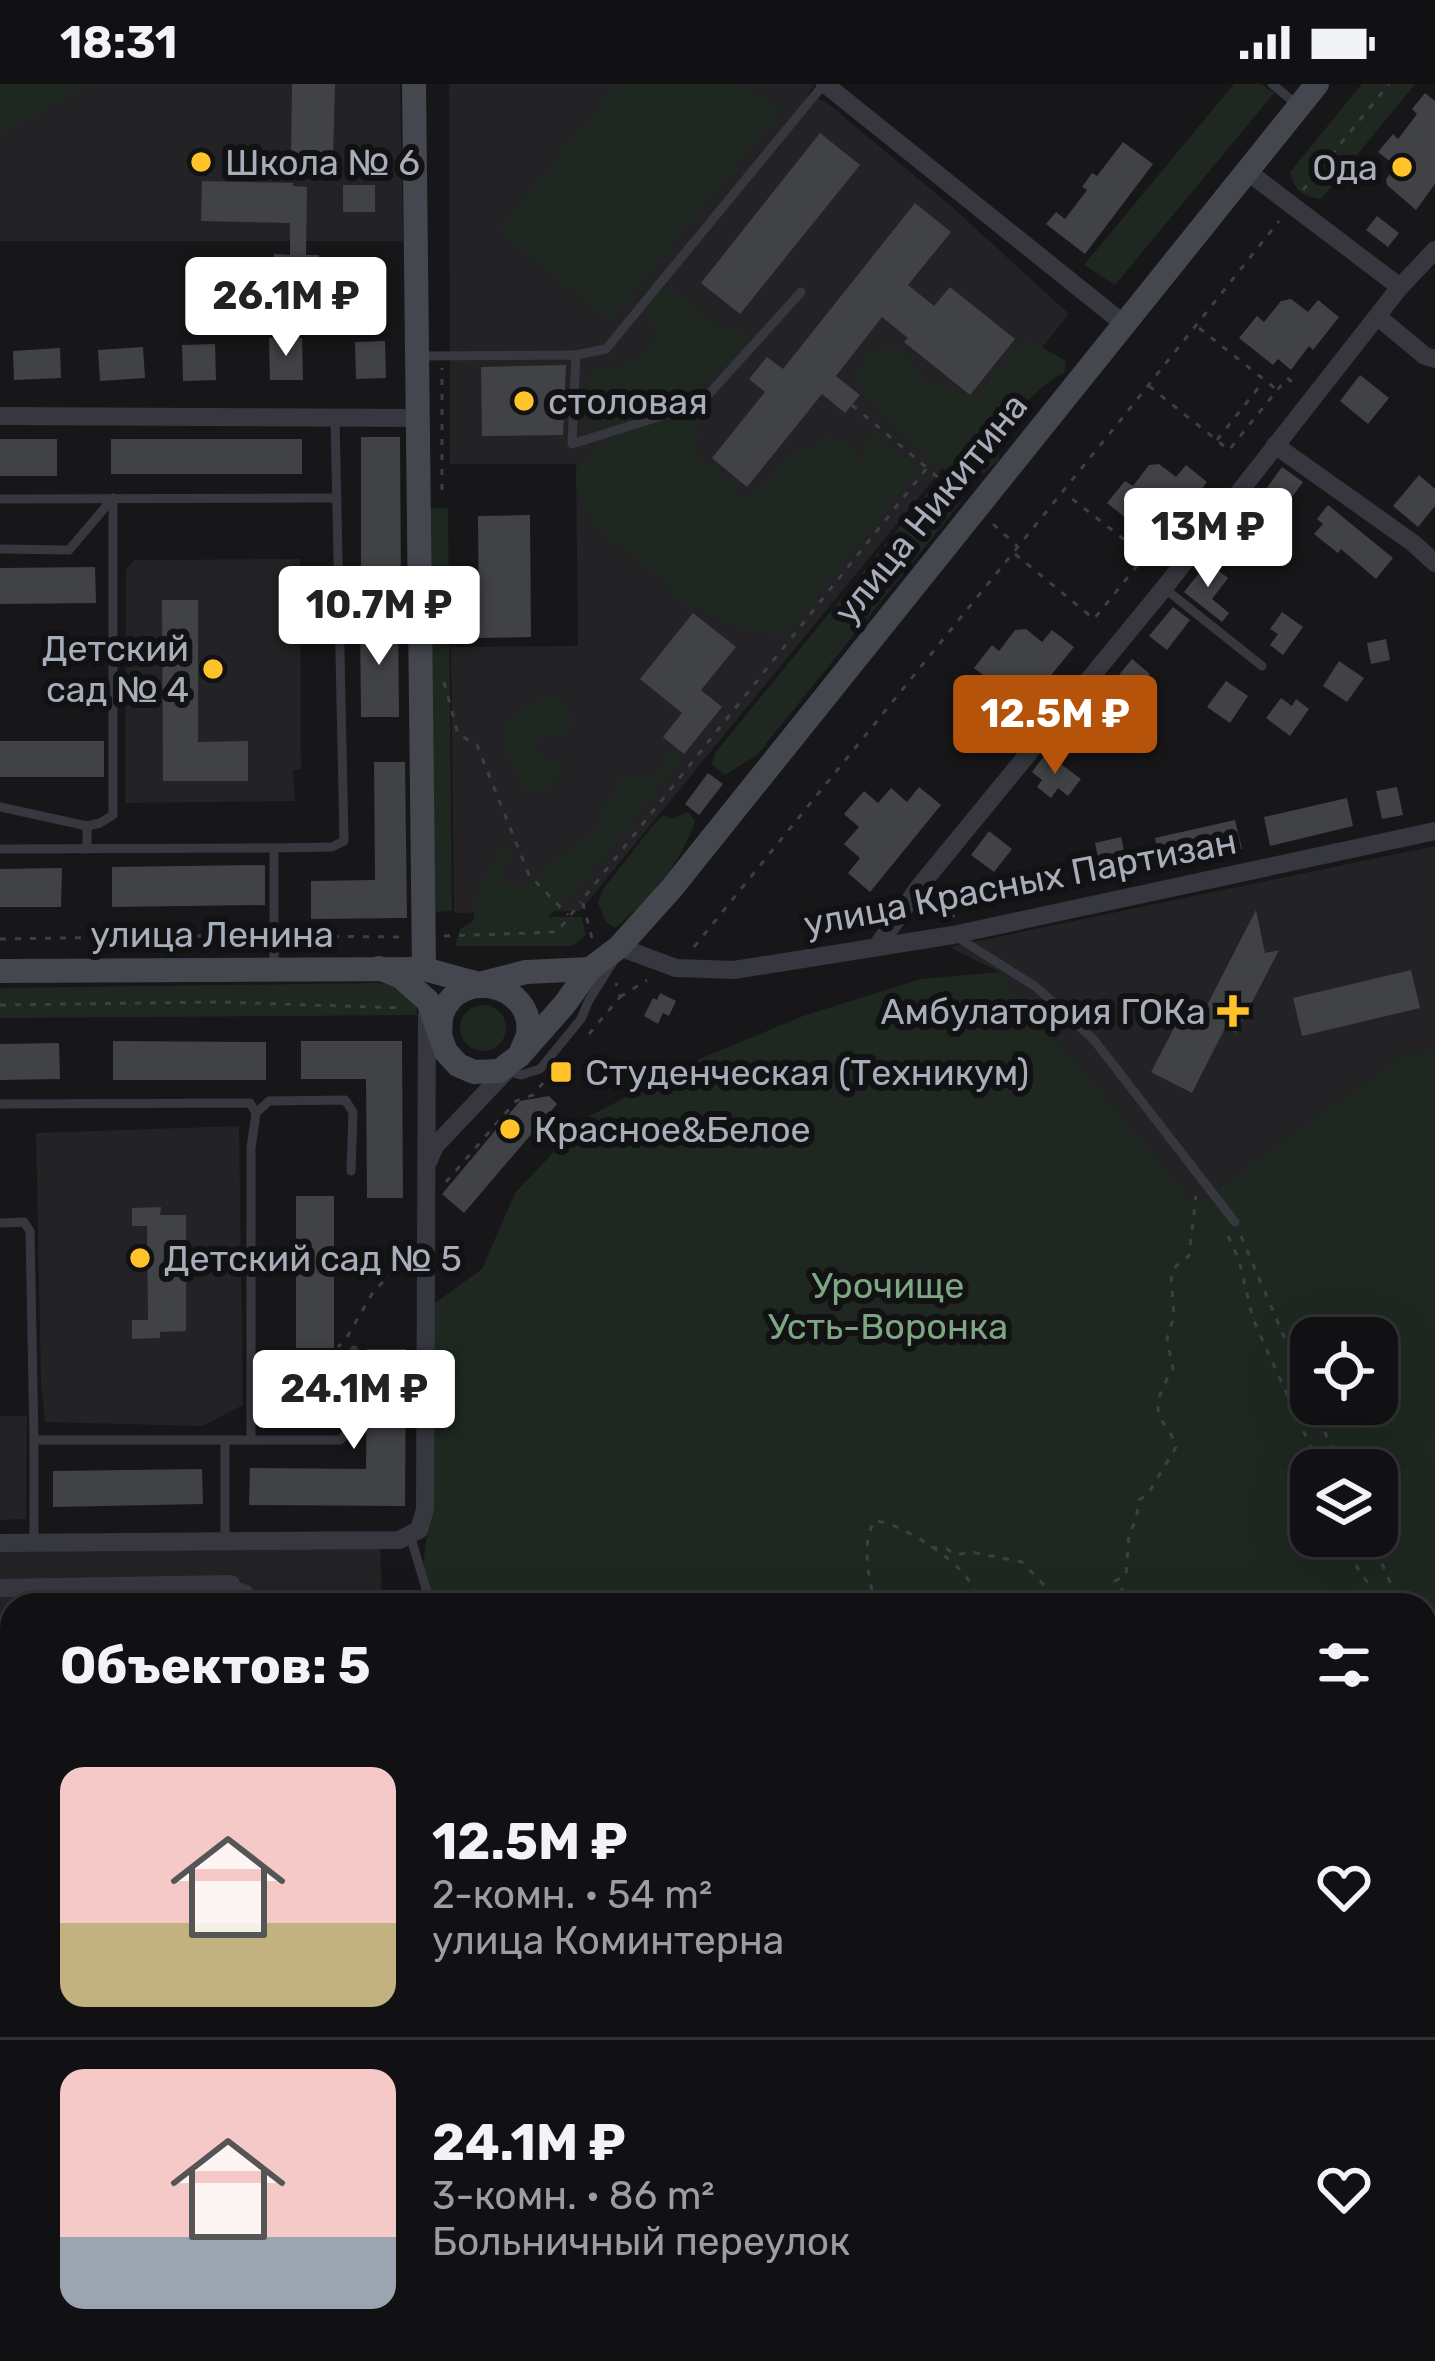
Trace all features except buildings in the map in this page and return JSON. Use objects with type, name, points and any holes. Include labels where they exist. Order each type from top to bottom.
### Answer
[{"type":"main road","points":[[414,84],[424,969]]},
{"type":"main road","name":"улица Никитина","points":[[513,1064],[671,889],[1317,84]]},
{"type":"main road","points":[[440,1036],[442,1012],[457,993],[526,972],[606,961]]},
{"type":"main road","points":[[379,968],[401,977],[428,1005],[446,1052],[458,1065],[474,1072],[499,1071],[513,1064],[529,1032],[523,1006],[504,988],[478,984]]},
{"type":"main road","name":"улица Ленина","points":[[0,971],[424,969],[478,984]]},
{"type":"street","points":[[824,84],[1124,324]]},
{"type":"street","points":[[1248,172],[1400,287]]},
{"type":"street","points":[[878,945],[919,887],[1164,588],[1400,287],[1432,259]]},
{"type":"street","points":[[1378,317],[1435,359]]},
{"type":"street","points":[[0,416],[419,418]]},
{"type":"street","points":[[1275,445],[1435,563]]},
{"type":"street","name":"улица Красных Партизан","points":[[606,961],[734,970],[953,934],[1435,831]]},
{"type":"street","points":[[0,1543],[399,1540],[415,1532],[425,1509],[428,1005],[424,969]]},
{"type":"street","points":[[425,1170],[435,1146],[513,1064]]},
{"type":"street","points":[[0,1588],[231,1584]]},
{"type":"lane","points":[[418,356],[575,356],[606,349],[824,84]]},
{"type":"lane","points":[[1272,84],[1299,106]]},
{"type":"lane","points":[[575,356],[572,444],[700,404],[801,292]]},
{"type":"lane","points":[[0,849],[332,847],[344,841],[335,418]]},
{"type":"lane","points":[[0,549],[69,550],[113,498]]},
{"type":"lane","points":[[0,807],[87,826],[113,815],[113,498]]},
{"type":"lane","points":[[0,499],[337,498]]},
{"type":"lane","points":[[1164,588],[1262,666]]},
{"type":"lane","points":[[87,826],[88,849]]},
{"type":"lane","points":[[274,848],[274,969]]},
{"type":"lane","points":[[953,934],[1036,987],[1094,1040],[1235,1222]]},
{"type":"lane","points":[[250,1440],[250,1148],[256,1113],[269,1102],[345,1100],[353,1112],[351,1171]]},
{"type":"lane","points":[[0,1104],[250,1103],[256,1113]]},
{"type":"lane","points":[[0,1222],[24,1222],[31,1231],[34,1543]]},
{"type":"lane","points":[[34,1440],[340,1441],[350,1430],[354,1350]]},
{"type":"lane","points":[[224,1440],[225,1541]]},
{"type":"lane","points":[[415,1532],[428,1593]]},
{"type":"lane","points":[[231,1584],[248,1593]]},
{"type":"path","points":[[687,955],[1389,84]]},
{"type":"path","points":[[1196,325],[1277,391]]},
{"type":"path","points":[[1148,386],[1229,450],[1287,378],[1304,390]]},
{"type":"path","points":[[1216,441],[1264,380]]},
{"type":"path","points":[[852,405],[1018,547]]},
{"type":"path","points":[[0,939],[557,932],[927,468]]},
{"type":"path","points":[[1013,553],[1094,619],[1145,556],[1063,491]]},
{"type":"path","points":[[441,670],[458,734],[477,745],[529,875],[570,916]]},
{"type":"path","points":[[582,900],[594,945],[620,997]]},
{"type":"path","points":[[583,1041],[620,997],[654,976]]},
{"type":"path","points":[[0,1005],[428,1005]]},
{"type":"path","points":[[251,1418],[288,1409],[302,1394],[318,1366],[350,1335],[372,1294],[399,1264],[425,1207],[516,1101],[533,1095],[551,1073]]},
{"type":"path","points":[[1125,1593],[1115,1582],[1126,1575],[1129,1534],[1139,1500],[1152,1490],[1177,1447],[1157,1406],[1173,1369],[1167,1340],[1174,1316],[1171,1275],[1189,1256],[1197,1174]]},
{"type":"path","points":[[1214,1196],[1214,1212],[1239,1259],[1253,1318],[1312,1449]]},
{"type":"path","points":[[1235,1222],[1290,1351]]},
{"type":"path","points":[[872,1593],[866,1554],[874,1521],[903,1529],[929,1547],[963,1573],[974,1593]]},
{"type":"path","points":[[929,1547],[1022,1562],[1052,1593]]},
{"type":"path","points":[[1354,1557],[1375,1593]]},
{"type":"path","points":[[1379,1557],[1395,1593]]},
{"type":"shaded area","name":"Школа № 6","points":[[0,84],[400,84],[403,241],[0,241]]},
{"type":"shaded area","points":[[449,84],[815,84],[807,95],[826,102],[951,206],[1069,314],[580,911],[454,913],[451,647],[578,646],[576,464],[450,464]]},
{"type":"shaded area","name":"Детский сад № 4","points":[[300,559],[301,769],[293,770],[295,801],[125,803],[126,569],[135,560]]},
{"type":"shaded area","name":"Амбулатория ГОКа","points":[[1435,846],[1435,1050],[1405,1054],[1195,1207],[999,972],[949,947]]},
{"type":"shaded area","name":"Детский сад № 5","points":[[239,1126],[243,1405],[202,1426],[45,1422],[36,1133]]},
{"type":"shaded area","points":[[0,1416],[27,1416],[26,1519],[0,1520]]},
{"type":"shaded area","points":[[380,1541],[382,1593],[0,1593],[0,1547]]},
{"type":"green space","points":[[0,84],[91,84],[0,135]]},
{"type":"green space","points":[[618,84],[740,84],[781,111],[610,321],[499,230]]},
{"type":"green space","points":[[1234,84],[1261,84],[1274,93],[1115,285],[1084,265]]},
{"type":"green space","points":[[1362,84],[1415,84],[1321,199],[1305,194],[1290,172]]},
{"type":"green space","points":[[665,290],[684,297],[715,326],[743,332],[751,341],[747,353],[730,369],[718,369],[708,377],[703,388],[707,404],[693,421],[700,436],[697,455],[734,485],[737,494],[748,498],[791,455],[817,449],[827,436],[866,459],[865,445],[873,432],[919,469],[791,629],[776,636],[736,626],[678,601],[662,578],[601,528],[578,495],[576,478],[583,462],[621,432],[597,434],[589,428],[584,406],[587,385],[594,372],[621,368],[643,356],[660,333],[643,319],[654,297]]},
{"type":"green space","points":[[1023,341],[1066,361],[1064,373],[1017,412],[999,439],[999,460],[970,485],[908,440],[858,383],[862,365],[874,350],[899,348],[925,379],[976,398]]},
{"type":"green space","points":[[937,481],[961,502],[757,755],[725,775],[712,765],[715,753]]},
{"type":"green space","points":[[429,508],[448,508],[452,911],[434,912]]},
{"type":"green space","points":[[546,696],[563,701],[571,715],[569,732],[552,732],[535,742],[538,753],[562,769],[546,789],[520,789],[516,770],[504,753],[505,727],[524,707]]},
{"type":"green space","points":[[673,749],[683,757],[603,858],[548,917],[582,917],[586,935],[572,946],[455,946],[460,929],[473,921],[480,888],[501,845],[510,856],[499,885],[524,885],[604,821],[600,814],[623,777],[638,774],[649,783]]},
{"type":"green space","points":[[688,812],[695,821],[663,879],[615,928],[606,922],[598,903],[603,889],[659,818],[672,819]]},
{"type":"green space","name":"Урочище Усть-Воронка","points":[[999,972],[1195,1206],[1405,1054],[1435,1050],[1435,1593],[420,1593],[433,1476],[431,1306],[482,1269],[515,1193],[586,1118],[697,1060],[803,1016],[921,979]]},
{"type":"green space","points":[[397,985],[416,1002],[417,1015],[0,1018],[0,988]]},
{"type":"green space","points":[[483,1005],[499,1012],[506,1028],[499,1044],[483,1051],[467,1044],[460,1028],[467,1012]]},
{"type":"place","name":"Школа № 6","points":[[201,162]]},
{"type":"place","name":"Ода","points":[[1402,167]]},
{"type":"place","name":"столовая","points":[[524,401]]},
{"type":"place","name":"Детский сад № 4","points":[[213,669]]},
{"type":"place","name":"Амбулатория ГОКа","points":[[1233,1011]]},
{"type":"place","name":"Студенческая (Техникум)","points":[[561,1072]]},
{"type":"place","name":"Красное&Белое","points":[[510,1129]]},
{"type":"place","name":"Детский сад № 5","points":[[140,1258]]}]
